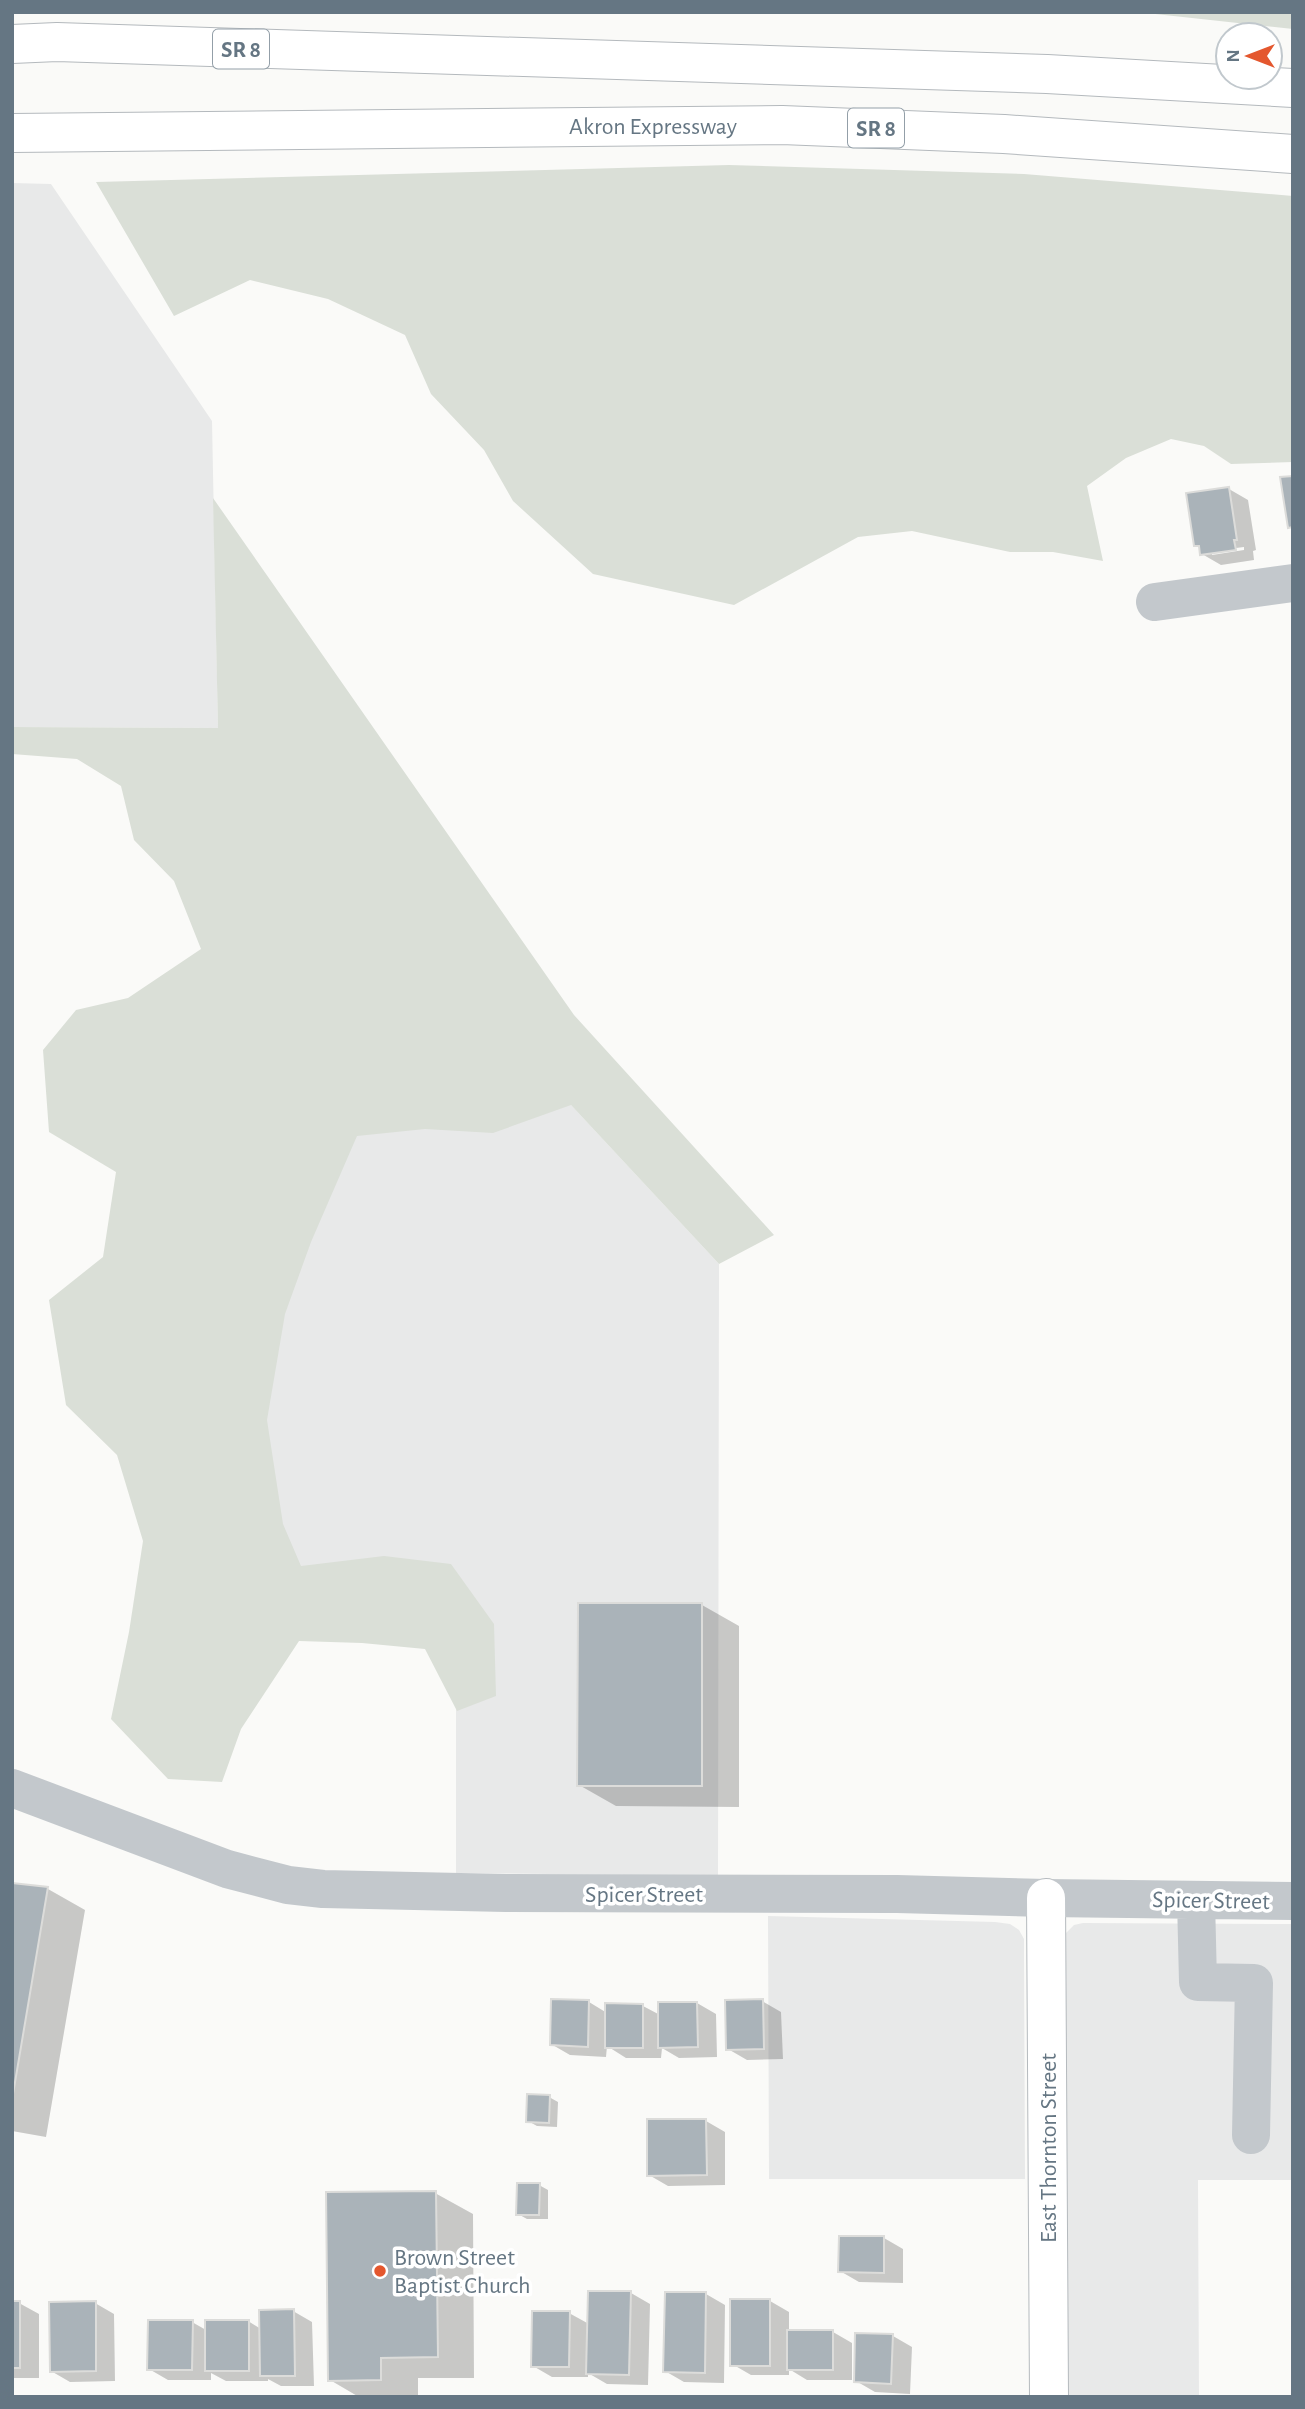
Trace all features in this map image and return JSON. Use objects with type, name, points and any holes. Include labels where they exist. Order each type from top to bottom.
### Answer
[{"type":"main road","name":"SR 8","points":[[12,44],[57,42],[1047,74],[1293,88]]},
{"type":"main road","points":[[1047,74],[1214,70]]},
{"type":"main road","name":"Akron Expressway","points":[[12,133],[782,125],[1004,134],[1293,154]]},
{"type":"main road","name":"East Thornton Street","points":[[1046,1898],[1049,2397]]},
{"type":"street","points":[[1155,601],[1293,583]]},
{"type":"street","name":"Spicer Street","points":[[12,1788],[227,1869],[288,1885],[323,1889],[506,1893],[897,1894],[1293,1901]]},
{"type":"street","points":[[1196,1900],[1198,1982],[1254,1983],[1251,2135]]},
{"type":"shaded area","points":[[1137,12],[1293,12],[1293,29],[1284,28],[1284,21],[1220,21]]},
{"type":"shaded area","points":[[729,165],[1024,174],[1293,196],[1293,462],[1231,464],[1204,446],[1171,439],[1126,458],[1087,486],[1103,561],[1053,552],[1010,552],[912,531],[858,537],[734,605],[593,574],[513,501],[484,450],[431,394],[405,335],[328,299],[250,280],[174,316],[96,182]]},
{"type":"shaded area","points":[[12,183],[51,184],[212,421],[218,728],[12,727]]},
{"type":"shaded area","points":[[213,498],[574,1015],[774,1235],[719,1264],[571,1105],[493,1133],[425,1129],[357,1136],[311,1242],[285,1314],[267,1420],[283,1524],[301,1566],[384,1556],[451,1564],[494,1624],[496,1696],[457,1711],[425,1649],[299,1641],[241,1729],[222,1782],[168,1779],[111,1719],[129,1632],[143,1541],[117,1455],[66,1405],[49,1300],[103,1257],[116,1172],[49,1132],[43,1050],[76,1010],[128,998],[201,949],[174,881],[134,840],[121,786],[77,759],[12,754],[12,727],[218,728]]},
{"type":"shaded area","points":[[559,1092],[719,1264],[718,1876],[456,1873],[456,1593],[241,1592],[238,1094]]},
{"type":"shaded area","points":[[768,1916],[995,1922],[1010,1924],[1019,1930],[1024,1939],[1025,2179],[769,2179]]},
{"type":"shaded area","points":[[1293,1924],[1293,2180],[1198,2180],[1199,2397],[1064,2397],[1064,1935],[1074,1925]]},
{"type":"building","points":[[1293,476],[1293,527],[1288,528],[1280,477]]},
{"type":"building","points":[[1229,487],[1236,550],[1200,555],[1199,546],[1194,546],[1186,493]]},
{"type":"building","points":[[578,1603],[702,1603],[702,1786],[577,1786]]},
{"type":"building","points":[[12,1883],[48,1887],[12,2100]]},
{"type":"building","points":[[551,1999],[589,2000],[588,2047],[550,2045]]},
{"type":"building","points":[[763,1999],[764,2049],[726,2050],[725,2000]]},
{"type":"building","points":[[658,2002],[697,2002],[698,2047],[658,2048]]},
{"type":"building","points":[[605,2003],[643,2004],[643,2048],[605,2048]]},
{"type":"building","points":[[527,2094],[550,2095],[549,2123],[526,2122]]},
{"type":"building","points":[[647,2119],[706,2119],[707,2175],[647,2176]]},
{"type":"building","points":[[517,2183],[540,2183],[539,2215],[516,2215]]},
{"type":"building","points":[[436,2191],[438,2357],[381,2358],[381,2380],[328,2381],[326,2192]]},
{"type":"building","points":[[839,2236],[884,2236],[884,2273],[838,2272]]},
{"type":"building","points":[[588,2291],[631,2291],[629,2375],[586,2374]]},
{"type":"building","points":[[665,2292],[706,2292],[705,2373],[663,2372]]},
{"type":"building","points":[[730,2299],[770,2299],[770,2366],[730,2366]]},
{"type":"building","points":[[12,2301],[20,2301],[20,2368],[12,2368]]},
{"type":"building","points":[[96,2301],[96,2371],[50,2372],[49,2302]]},
{"type":"building","points":[[294,2309],[295,2376],[260,2376],[259,2310]]},
{"type":"building","points":[[532,2311],[570,2311],[569,2367],[531,2367]]},
{"type":"building","points":[[148,2320],[193,2320],[192,2370],[147,2370]]},
{"type":"building","points":[[205,2320],[249,2320],[249,2371],[205,2371]]},
{"type":"building","points":[[787,2330],[833,2330],[833,2370],[787,2370]]},
{"type":"building","points":[[855,2333],[893,2334],[891,2384],[854,2382]]},
{"type":"place","name":"Brown Street Baptist Church","points":[[380,2271]]}]
